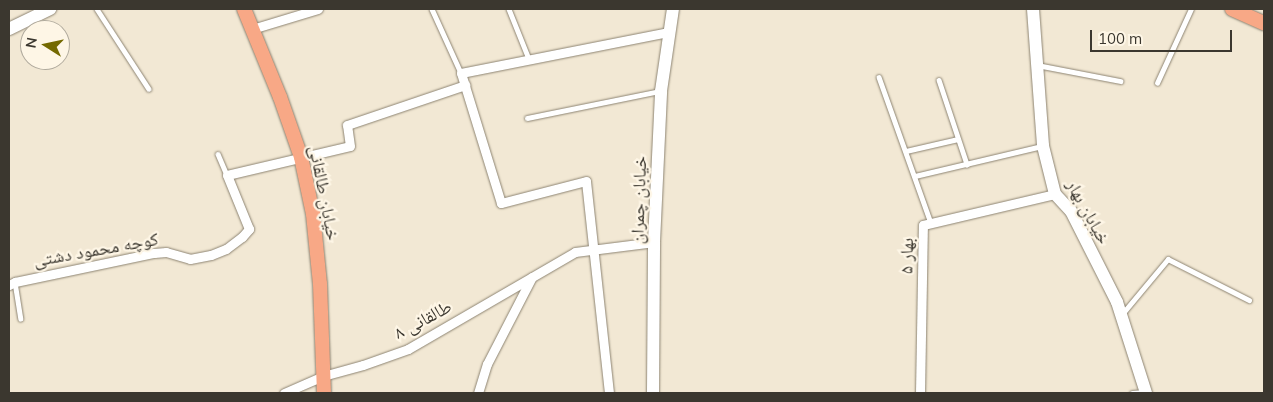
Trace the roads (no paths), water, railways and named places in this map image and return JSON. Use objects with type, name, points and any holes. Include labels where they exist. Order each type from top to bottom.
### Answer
[{"type":"main road","name":"خیابان طالقانی","points":[[244,9],[301,157],[313,214],[320,284],[324,393]]},
{"type":"main road","points":[[1232,9],[1264,23]]},
{"type":"street","points":[[9,29],[50,9]]},
{"type":"street","points":[[252,29],[318,9]]},
{"type":"street","name":"خیابان چمران","points":[[653,393],[654,242],[661,91],[673,9]]},
{"type":"street","name":"خیابان بهار","points":[[1033,9],[1043,146],[1055,194],[1071,211],[1116,302],[1146,392]]},
{"type":"street","points":[[608,393],[586,180],[501,203],[461,73],[669,32]]},
{"type":"street","points":[[227,175],[350,146],[347,125],[465,85]]},
{"type":"street","name":"کوچه محمود دشتی","points":[[12,284],[154,252],[166,252],[190,258],[211,255],[226,249],[249,229],[227,175]]},
{"type":"street","name":"بهار ۵","points":[[920,393],[924,225],[1055,194]]},
{"type":"street","name":"طالقانی ۸","points":[[284,393],[323,376],[363,365],[408,348],[575,252],[654,242]]},
{"type":"street","points":[[478,393],[487,364],[532,277]]},
{"type":"lane","points":[[97,9],[149,89]]},
{"type":"lane","points":[[432,9],[461,73]]},
{"type":"lane","points":[[509,9],[529,59]]},
{"type":"lane","points":[[1157,83],[1191,9]]},
{"type":"lane","points":[[1036,64],[1120,82]]},
{"type":"lane","points":[[879,77],[932,223]]},
{"type":"lane","points":[[939,80],[967,164]]},
{"type":"lane","points":[[527,118],[661,91]]},
{"type":"lane","points":[[906,151],[958,139]]},
{"type":"lane","points":[[915,176],[1043,146]]},
{"type":"lane","points":[[218,154],[227,175]]},
{"type":"lane","points":[[1121,316],[1168,259],[1249,300]]},
{"type":"lane","points":[[12,284],[21,319]]},
{"type":"lane","points":[[1132,393],[1146,392]]}]
